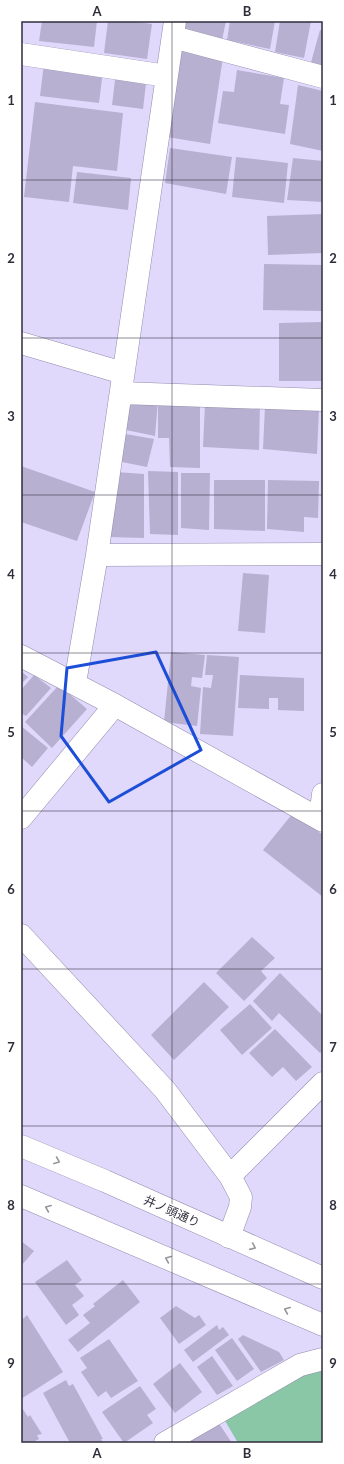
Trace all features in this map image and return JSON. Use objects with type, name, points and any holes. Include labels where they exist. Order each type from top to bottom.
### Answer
[{"type":"street","points":[[75,683],[97,555],[174,29],[323,77]]},
{"type":"street","points":[[21,54],[167,76]]},
{"type":"street","points":[[21,343],[122,383],[166,394],[323,400]]},
{"type":"street","points":[[97,555],[323,554]]},
{"type":"street","points":[[21,656],[75,683],[322,820],[323,794]]},
{"type":"street","points":[[21,818],[115,705]]},
{"type":"street","points":[[21,935],[165,1090],[230,1176],[241,1197],[240,1207],[228,1237]]},
{"type":"street","points":[[230,1176],[323,1083]]},
{"type":"street","name":"井ノ頭通り","points":[[21,1146],[105,1181],[323,1278]]},
{"type":"street","points":[[21,1196],[323,1325]]},
{"type":"street","points":[[165,1443],[300,1365],[323,1359]]},
{"type":"highlighted area","points":[[156,652],[201,750],[109,802],[61,736],[67,668]]},
{"type":"green space","points":[[323,1364],[323,1443],[238,1443],[224,1419]]},
{"type":"building","points":[[42,21],[97,21],[94,47],[39,41]]},
{"type":"building","points":[[108,21],[130,21],[152,24],[147,59],[104,53]]},
{"type":"building","points":[[181,21],[226,21],[222,40],[180,32]]},
{"type":"building","points":[[230,21],[275,21],[270,49],[227,40]]},
{"type":"building","points":[[280,21],[311,21],[304,58],[275,52]]},
{"type":"building","points":[[320,30],[323,31],[323,70],[310,66]]},
{"type":"building","points":[[181,50],[223,57],[210,144],[167,137]]},
{"type":"building","points":[[44,63],[103,70],[99,103],[40,96]]},
{"type":"building","points":[[237,70],[284,78],[280,104],[289,105],[285,134],[218,123],[223,91],[234,92]]},
{"type":"building","points":[[116,72],[147,75],[143,109],[112,105]]},
{"type":"building","points":[[298,85],[323,91],[323,151],[290,144]]},
{"type":"building","points":[[35,102],[123,113],[117,171],[73,166],[69,202],[24,197]]},
{"type":"building","points":[[170,148],[232,157],[226,194],[165,183]]},
{"type":"building","points":[[236,157],[288,163],[284,203],[232,197]]},
{"type":"building","points":[[293,158],[323,161],[323,202],[287,200]]},
{"type":"building","points":[[77,172],[131,178],[128,210],[73,203]]},
{"type":"building","points":[[323,214],[323,253],[268,255],[267,216]]},
{"type":"building","points":[[264,264],[323,265],[323,311],[263,310]]},
{"type":"building","points":[[322,322],[323,381],[279,381],[279,323]]},
{"type":"building","points":[[125,398],[158,400],[155,436],[121,429]]},
{"type":"building","points":[[205,404],[260,404],[259,450],[203,447]]},
{"type":"building","points":[[158,406],[200,406],[200,468],[170,467],[169,438],[158,438]]},
{"type":"building","points":[[265,406],[319,408],[317,454],[263,449]]},
{"type":"building","points":[[120,433],[154,439],[147,467],[117,461]]},
{"type":"building","points":[[21,466],[95,492],[77,541],[21,522]]},
{"type":"building","points":[[148,471],[178,472],[178,535],[150,534]]},
{"type":"building","points":[[116,472],[144,474],[144,538],[108,537]]},
{"type":"building","points":[[181,473],[210,473],[209,530],[181,528]]},
{"type":"building","points":[[214,480],[265,480],[265,531],[214,529]]},
{"type":"building","points":[[268,480],[319,481],[318,518],[304,517],[304,532],[267,529]]},
{"type":"building","points":[[243,573],[269,575],[265,633],[238,631]]},
{"type":"building","points":[[171,652],[205,655],[202,678],[192,677],[191,686],[201,688],[197,726],[164,722]]},
{"type":"building","points":[[207,655],[239,657],[233,736],[200,734],[203,687],[211,688],[213,675],[205,675]]},
{"type":"building","points":[[21,671],[28,677],[21,684]]},
{"type":"building","points":[[34,675],[51,688],[26,716],[21,713],[21,690]]},
{"type":"building","points":[[240,675],[304,678],[304,711],[278,710],[278,698],[269,698],[269,709],[238,708]]},
{"type":"building","points":[[59,685],[87,709],[52,748],[25,722]]},
{"type":"building","points":[[21,726],[48,748],[32,767],[21,757]]},
{"type":"building","points":[[293,813],[323,835],[323,897],[263,850]]},
{"type":"building","points":[[252,937],[275,958],[261,971],[267,978],[244,1001],[216,973]]},
{"type":"building","points":[[280,973],[323,1016],[323,1050],[320,1053],[279,1013],[272,1021],[253,1001]]},
{"type":"building","points":[[204,982],[229,1007],[174,1060],[151,1035]]},
{"type":"building","points":[[250,1004],[272,1028],[242,1055],[220,1030]]},
{"type":"building","points":[[275,1029],[312,1067],[296,1081],[283,1067],[272,1077],[249,1053]]},
{"type":"building","points":[[21,1241],[34,1251],[21,1266]]},
{"type":"building","points":[[67,1260],[82,1280],[75,1285],[84,1296],[72,1305],[79,1315],[66,1325],[35,1282]]},
{"type":"building","points":[[123,1280],[140,1302],[78,1352],[68,1340],[90,1323],[83,1315],[95,1306],[93,1304]]},
{"type":"building","points":[[176,1306],[195,1318],[199,1315],[206,1325],[179,1344],[160,1318]]},
{"type":"building","points":[[21,1315],[23,1319],[27,1315],[63,1372],[21,1399]]},
{"type":"building","points":[[217,1325],[219,1330],[223,1327],[229,1335],[193,1362],[184,1350]]},
{"type":"building","points":[[243,1335],[279,1352],[284,1360],[261,1372],[238,1339]]},
{"type":"building","points":[[232,1338],[254,1369],[237,1381],[215,1350]]},
{"type":"building","points":[[109,1339],[138,1381],[111,1398],[106,1391],[98,1397],[81,1372],[87,1368],[80,1358]]},
{"type":"building","points":[[212,1356],[233,1386],[217,1395],[197,1367]]},
{"type":"building","points":[[180,1363],[202,1392],[175,1413],[153,1384]]},
{"type":"building","points":[[66,1380],[69,1386],[73,1384],[103,1439],[101,1439],[103,1443],[70,1443],[43,1393]]},
{"type":"building","points":[[140,1386],[156,1409],[147,1415],[153,1423],[124,1443],[102,1412]]},
{"type":"building","points":[[22,1408],[28,1417],[30,1415],[42,1434],[37,1435],[39,1439],[32,1443],[21,1443]]},
{"type":"building","points":[[218,1422],[232,1443],[192,1443],[190,1440]]}]
